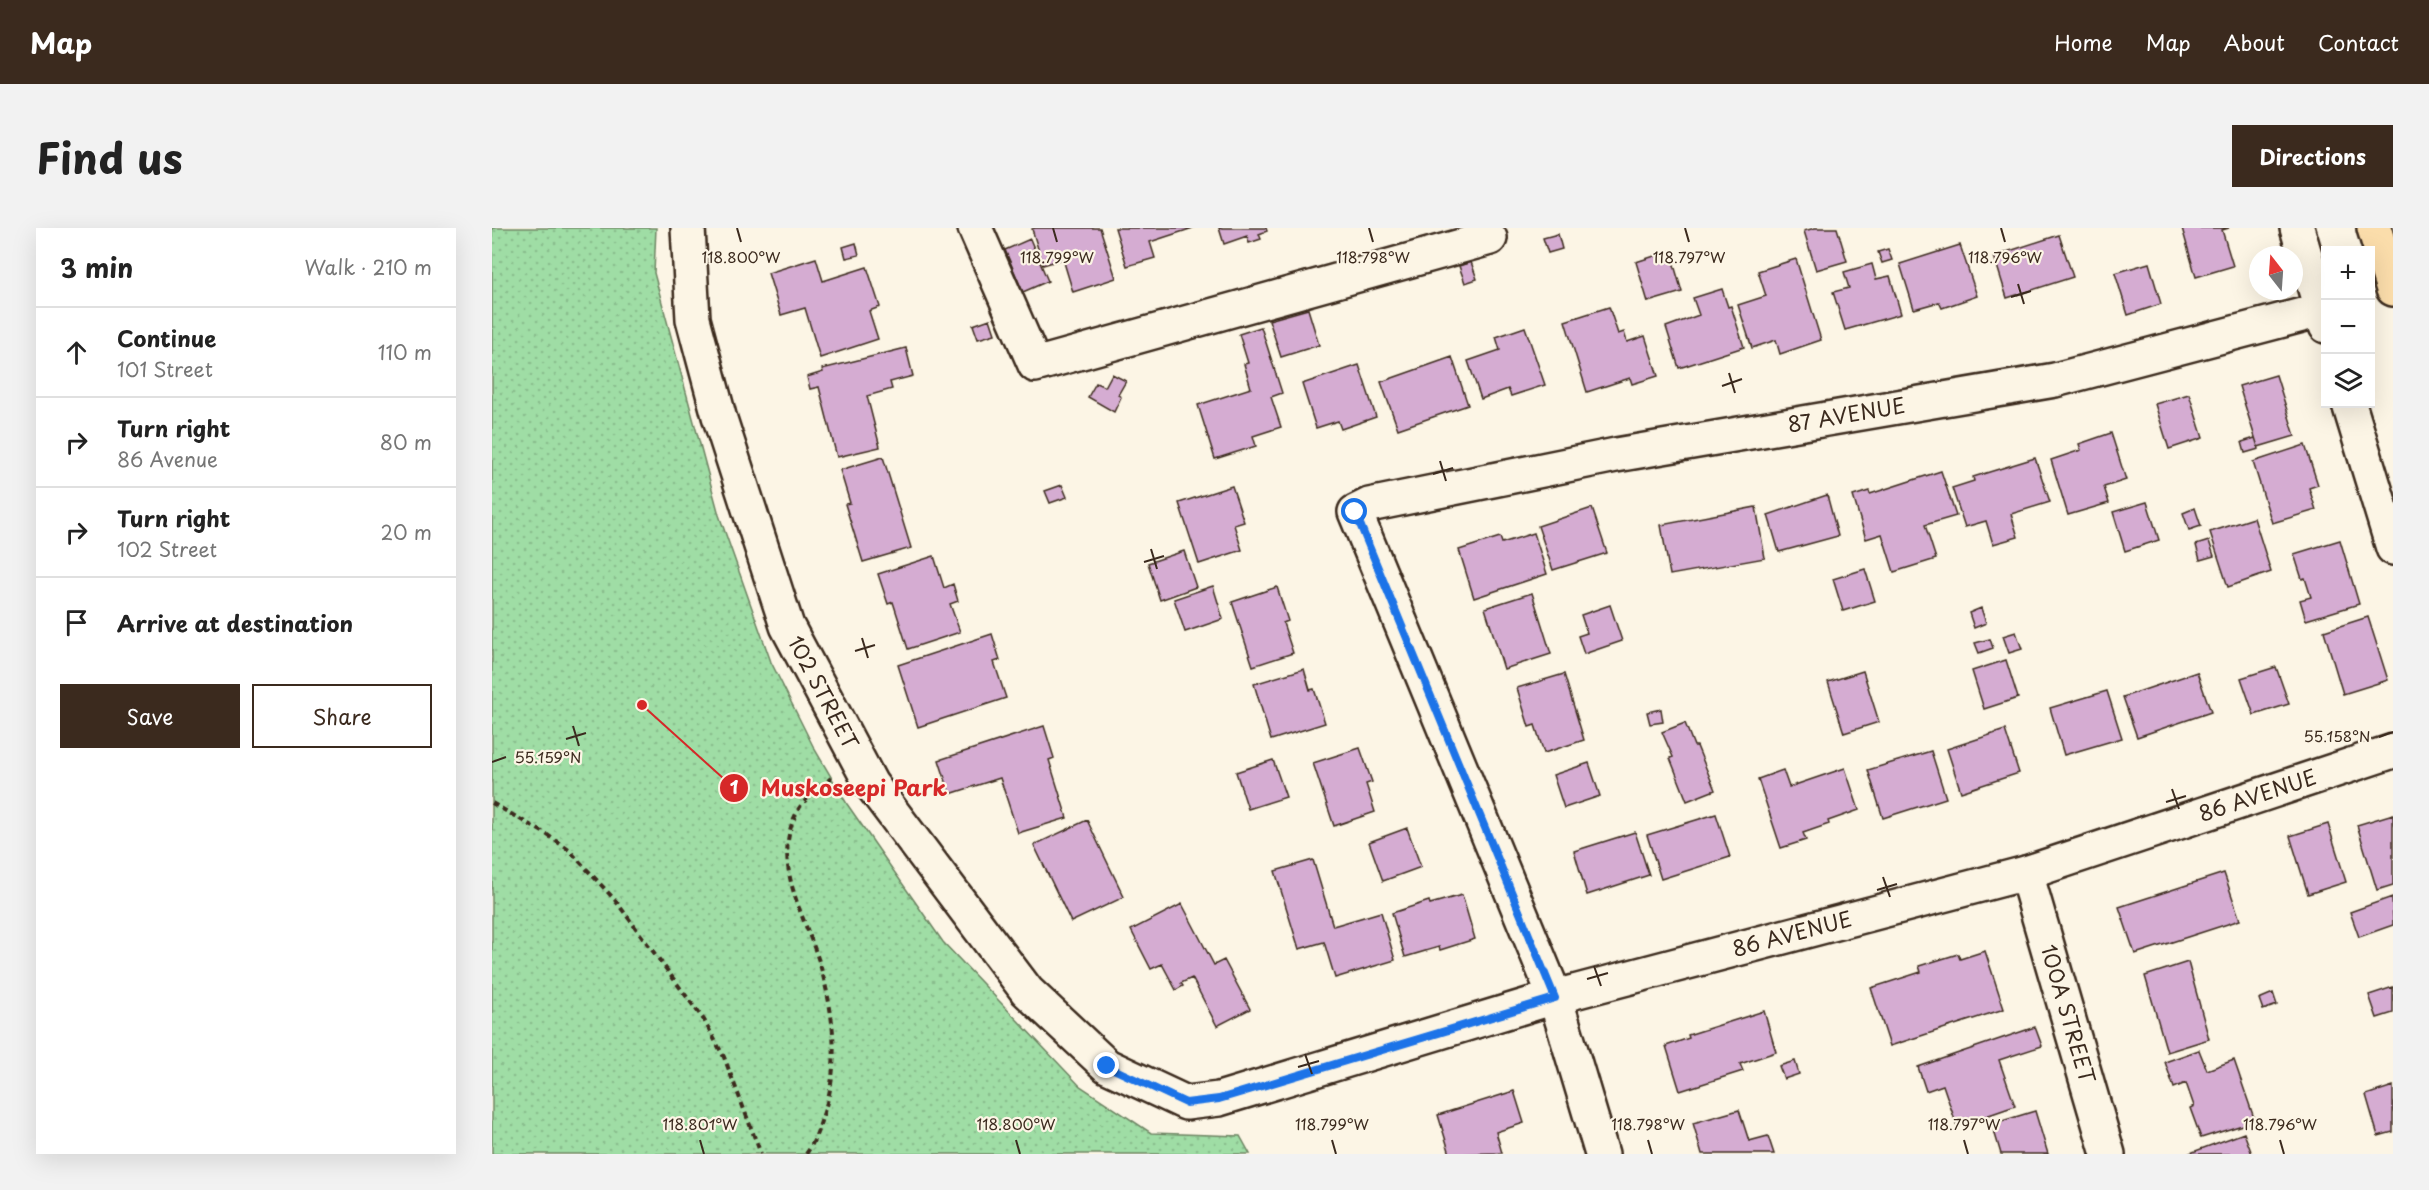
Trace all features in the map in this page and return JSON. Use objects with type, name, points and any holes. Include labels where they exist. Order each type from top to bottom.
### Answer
[{"type":"main road","points":[[2374,228],[2393,289]]},
{"type":"street","name":"102 STREET","points":[[688,228],[693,319],[723,427],[788,626],[872,784],[1027,991],[1107,1066],[1186,1103]]},
{"type":"street","points":[[975,228],[1035,365],[1490,238]]},
{"type":"street","points":[[2297,228],[2321,311]]},
{"type":"street","name":"87 AVENUE","points":[[1555,998],[1355,512],[1368,505],[1616,455],[2055,380],[2321,318]]},
{"type":"street","points":[[2350,408],[2393,549]]},
{"type":"street","name":"86 AVENUE","points":[[1186,1103],[1219,1099],[1555,998],[2026,873],[2393,751]]},
{"type":"street","name":"100A STREET","points":[[2026,873],[2108,1154]]},
{"type":"street","points":[[1555,998],[1602,1154]]},
{"type":"path","points":[[806,1154],[812,1146],[829,1096],[834,1063],[832,1016],[820,967],[793,893],[786,860],[789,834],[799,809],[857,756]]},
{"type":"path","points":[[492,803],[569,850],[615,900],[704,1020],[723,1057],[761,1154]]},
{"type":"green space","points":[[492,228],[656,228],[654,273],[719,515],[771,662],[814,748],[847,804],[943,942],[1080,1086],[1151,1133],[1240,1136],[1250,1154],[492,1154]]},
{"type":"building","points":[[1100,228],[1116,278],[1073,292],[1063,259],[1043,265],[1032,229]]},
{"type":"building","points":[[1115,228],[1193,228],[1150,242],[1155,258],[1127,266]]},
{"type":"building","points":[[1219,228],[1266,228],[1267,231],[1259,234],[1261,239],[1249,243],[1247,236],[1224,244]]},
{"type":"building","points":[[1815,228],[1837,228],[1847,261],[1816,270],[1804,231]]},
{"type":"building","points":[[2182,228],[2229,228],[2222,230],[2233,266],[2196,277]]},
{"type":"building","points":[[1558,234],[1562,249],[1548,253],[1543,238]]},
{"type":"building","points":[[2059,235],[2073,277],[2007,298],[1994,256]]},
{"type":"building","points":[[1030,239],[1048,281],[1023,292],[1005,250]]},
{"type":"building","points":[[856,243],[859,255],[846,258],[843,247]]},
{"type":"building","points":[[1960,245],[1977,296],[1942,308],[1939,302],[1914,309],[1900,264]]},
{"type":"building","points":[[1888,249],[1892,260],[1882,263],[1878,252]]},
{"type":"building","points":[[1670,251],[1682,292],[1648,302],[1636,262]]},
{"type":"building","points":[[816,258],[823,281],[867,267],[880,307],[869,311],[878,339],[820,358],[805,308],[781,315],[768,273]]},
{"type":"building","points":[[1796,259],[1821,340],[1780,354],[1776,340],[1752,348],[1738,305],[1766,296],[1758,271]]},
{"type":"building","points":[[1471,262],[1477,279],[1465,283],[1459,266]]},
{"type":"building","points":[[2149,263],[2161,304],[2128,315],[2115,273]]},
{"type":"building","points":[[1872,264],[1876,279],[1890,276],[1901,314],[1845,330],[1833,292],[1849,288],[1844,272]]},
{"type":"building","points":[[1722,289],[1728,307],[1731,306],[1744,347],[1679,368],[1666,327],[1699,315],[1693,298]]},
{"type":"building","points":[[1609,307],[1618,334],[1624,332],[1627,342],[1645,336],[1658,376],[1632,384],[1630,378],[1587,392],[1565,321]]},
{"type":"building","points":[[1308,309],[1319,345],[1281,357],[1269,320]]},
{"type":"building","points":[[990,319],[995,334],[978,339],[973,325]]},
{"type":"building","points":[[1261,327],[1282,393],[1271,397],[1281,427],[1253,436],[1256,446],[1215,459],[1198,405],[1251,388],[1244,364],[1248,363],[1239,334]]},
{"type":"building","points":[[1525,327],[1545,385],[1511,396],[1508,389],[1481,399],[1468,361],[1500,350],[1496,337]]},
{"type":"building","points":[[906,348],[913,376],[890,382],[892,389],[867,396],[880,447],[837,457],[819,387],[810,389],[807,377],[823,372],[822,369]]},
{"type":"building","points":[[1452,357],[1468,405],[1398,429],[1381,382]]},
{"type":"building","points":[[1359,365],[1376,417],[1341,429],[1338,421],[1316,428],[1302,384]]},
{"type":"building","points":[[1112,374],[1126,381],[1118,395],[1121,397],[1114,412],[1088,397],[1096,383],[1105,387]]},
{"type":"building","points":[[2276,375],[2295,436],[2258,447],[2239,386]]},
{"type":"building","points":[[2189,394],[2203,438],[2169,449],[2155,404]]},
{"type":"building","points":[[2111,433],[2126,480],[2104,487],[2109,503],[2068,515],[2051,460],[2081,450],[2079,444]]},
{"type":"building","points":[[2255,438],[2259,449],[2245,453],[2242,442]]},
{"type":"building","points":[[2305,445],[2318,485],[2309,488],[2316,510],[2272,523],[2253,462]]},
{"type":"building","points":[[883,457],[911,548],[863,562],[845,504],[850,503],[840,470]]},
{"type":"building","points":[[2035,458],[2050,502],[2011,514],[2018,537],[1993,544],[1986,521],[1965,527],[1952,488],[1974,481],[1973,477]]},
{"type":"building","points":[[1941,471],[1956,516],[1925,525],[1936,559],[1894,572],[1882,534],[1866,539],[1853,496],[1869,491],[1870,494]]},
{"type":"building","points":[[1062,485],[1067,497],[1050,503],[1045,491]]},
{"type":"building","points":[[1232,486],[1244,522],[1234,525],[1242,550],[1199,564],[1179,503]]},
{"type":"building","points":[[1827,495],[1838,536],[1779,552],[1768,515]]},
{"type":"building","points":[[2147,502],[2159,540],[2125,551],[2113,512]]},
{"type":"building","points":[[1756,507],[1765,558],[1670,575],[1661,525]]},
{"type":"building","points":[[1592,508],[1607,553],[1553,570],[1538,526]]},
{"type":"building","points":[[2195,508],[2201,526],[2189,530],[2183,513]]},
{"type":"building","points":[[2254,518],[2271,572],[2228,587],[2210,532]]},
{"type":"building","points":[[1534,533],[1547,574],[1474,598],[1459,550],[1500,537],[1502,543]]},
{"type":"building","points":[[2340,540],[2359,604],[2306,620],[2300,600],[2311,597],[2294,554]]},
{"type":"building","points":[[2209,541],[2214,556],[2200,560],[2196,545]]},
{"type":"building","points":[[1184,551],[1196,587],[1160,600],[1148,563]]},
{"type":"building","points":[[934,556],[944,588],[953,584],[958,601],[950,604],[960,632],[908,649],[893,602],[888,604],[878,574]]},
{"type":"building","points":[[1865,569],[1875,601],[1843,611],[1833,579]]},
{"type":"building","points":[[1213,586],[1223,619],[1185,632],[1174,599]]},
{"type":"building","points":[[1277,587],[1288,621],[1283,623],[1293,653],[1253,666],[1232,602]]},
{"type":"building","points":[[1532,593],[1551,654],[1504,669],[1485,608]]},
{"type":"building","points":[[1610,605],[1622,641],[1584,654],[1578,636],[1587,633],[1581,615]]},
{"type":"building","points":[[1981,608],[1986,623],[1974,628],[1969,613]]},
{"type":"building","points":[[2368,617],[2388,680],[2343,694],[2324,631]]},
{"type":"building","points":[[2016,632],[2022,649],[2009,653],[2003,636]]},
{"type":"building","points":[[992,634],[1000,660],[994,662],[1006,698],[918,727],[898,665]]},
{"type":"building","points":[[1990,639],[1993,648],[1979,653],[1975,643]]},
{"type":"building","points":[[2006,660],[2018,698],[1984,709],[1972,671]]},
{"type":"building","points":[[2276,667],[2289,704],[2254,715],[2241,678]]},
{"type":"building","points":[[1304,669],[1310,690],[1314,689],[1325,723],[1271,740],[1254,684]]},
{"type":"building","points":[[1863,671],[1879,722],[1844,733],[1828,682]]},
{"type":"building","points":[[2197,672],[2211,712],[2137,737],[2123,697]]},
{"type":"building","points":[[1564,674],[1584,740],[1544,753],[1535,725],[1529,727],[1517,688]]},
{"type":"building","points":[[2107,691],[2122,738],[2064,755],[2050,708]]},
{"type":"building","points":[[1661,709],[1663,722],[1650,724],[1647,712]]},
{"type":"building","points":[[1685,723],[1715,790],[1687,801],[1670,758],[1673,757],[1662,732]]},
{"type":"building","points":[[1044,726],[1054,758],[1049,760],[1067,818],[1018,833],[1000,778],[950,794],[939,760]]},
{"type":"building","points":[[2005,730],[2019,773],[1961,792],[1947,749]]},
{"type":"building","points":[[1360,748],[1372,782],[1366,784],[1375,812],[1334,826],[1313,763]]},
{"type":"building","points":[[1931,751],[1946,798],[1883,818],[1868,770]]},
{"type":"building","points":[[1273,760],[1286,797],[1248,809],[1236,772]]},
{"type":"building","points":[[1589,763],[1600,796],[1564,808],[1553,775]]},
{"type":"building","points":[[1845,768],[1859,810],[1803,833],[1806,840],[1781,848],[1758,779],[1783,770],[1789,787]]},
{"type":"building","points":[[1716,814],[1730,857],[1661,879],[1647,835]]},
{"type":"building","points":[[2393,814],[2393,885],[2377,890],[2357,825]]},
{"type":"building","points":[[1087,820],[1124,897],[1071,922],[1034,845]]},
{"type":"building","points":[[2328,824],[2346,882],[2308,894],[2290,836]]},
{"type":"building","points":[[1407,828],[1421,867],[1383,881],[1369,842]]},
{"type":"building","points":[[1635,832],[1649,875],[1587,895],[1574,851]]},
{"type":"building","points":[[1313,860],[1333,926],[1381,912],[1395,960],[1335,978],[1324,942],[1299,949],[1275,871]]},
{"type":"building","points":[[2224,873],[2240,920],[2135,954],[2119,907]]},
{"type":"building","points":[[1462,895],[1475,939],[1440,950],[1439,947],[1405,957],[1392,913],[1429,901],[1430,904]]},
{"type":"building","points":[[2392,897],[2393,925],[2359,937],[2350,912]]},
{"type":"building","points":[[1182,904],[1214,965],[1224,960],[1250,1009],[1217,1026],[1192,978],[1181,983],[1183,986],[1176,990],[1162,964],[1151,969],[1131,930]]},
{"type":"building","points":[[1985,951],[2004,1009],[1890,1046],[1871,988],[1921,972],[1919,966],[1958,954],[1960,959]]},
{"type":"building","points":[[2188,962],[2209,1039],[2167,1052],[2145,976]]},
{"type":"building","points":[[2393,987],[2393,1013],[2377,1018],[2369,995]]},
{"type":"building","points":[[2273,993],[2277,1005],[2263,1010],[2259,999]]},
{"type":"building","points":[[1764,1011],[1776,1052],[1740,1064],[1743,1071],[1680,1091],[1666,1046],[1689,1038],[1688,1035]]},
{"type":"building","points":[[2035,1027],[2042,1046],[1999,1060],[2015,1106],[1957,1126],[1943,1085],[1926,1091],[1918,1067]]},
{"type":"building","points":[[2199,1050],[2207,1070],[2234,1060],[2255,1121],[2201,1138],[2190,1108],[2194,1106],[2186,1083],[2174,1088],[2165,1062]]},
{"type":"building","points":[[1795,1061],[1799,1074],[1784,1079],[1779,1066]]},
{"type":"building","points":[[2393,1086],[2393,1132],[2378,1136],[2366,1095]]},
{"type":"building","points":[[1514,1091],[1524,1123],[1496,1132],[1502,1153],[1450,1154],[1438,1115]]},
{"type":"building","points":[[1739,1110],[1749,1141],[1768,1136],[1774,1154],[1702,1154],[1693,1123]]},
{"type":"building","points":[[2035,1111],[2048,1154],[2001,1154],[1992,1124]]},
{"type":"building","points":[[2244,1133],[2252,1154],[2190,1153]]},
{"type":"place","name":"Muskoseepi Park","points":[[642,705]]},
{"type":"route","points":[[1107,1066],[1186,1103],[1219,1099],[1555,998],[1355,512]]}]
